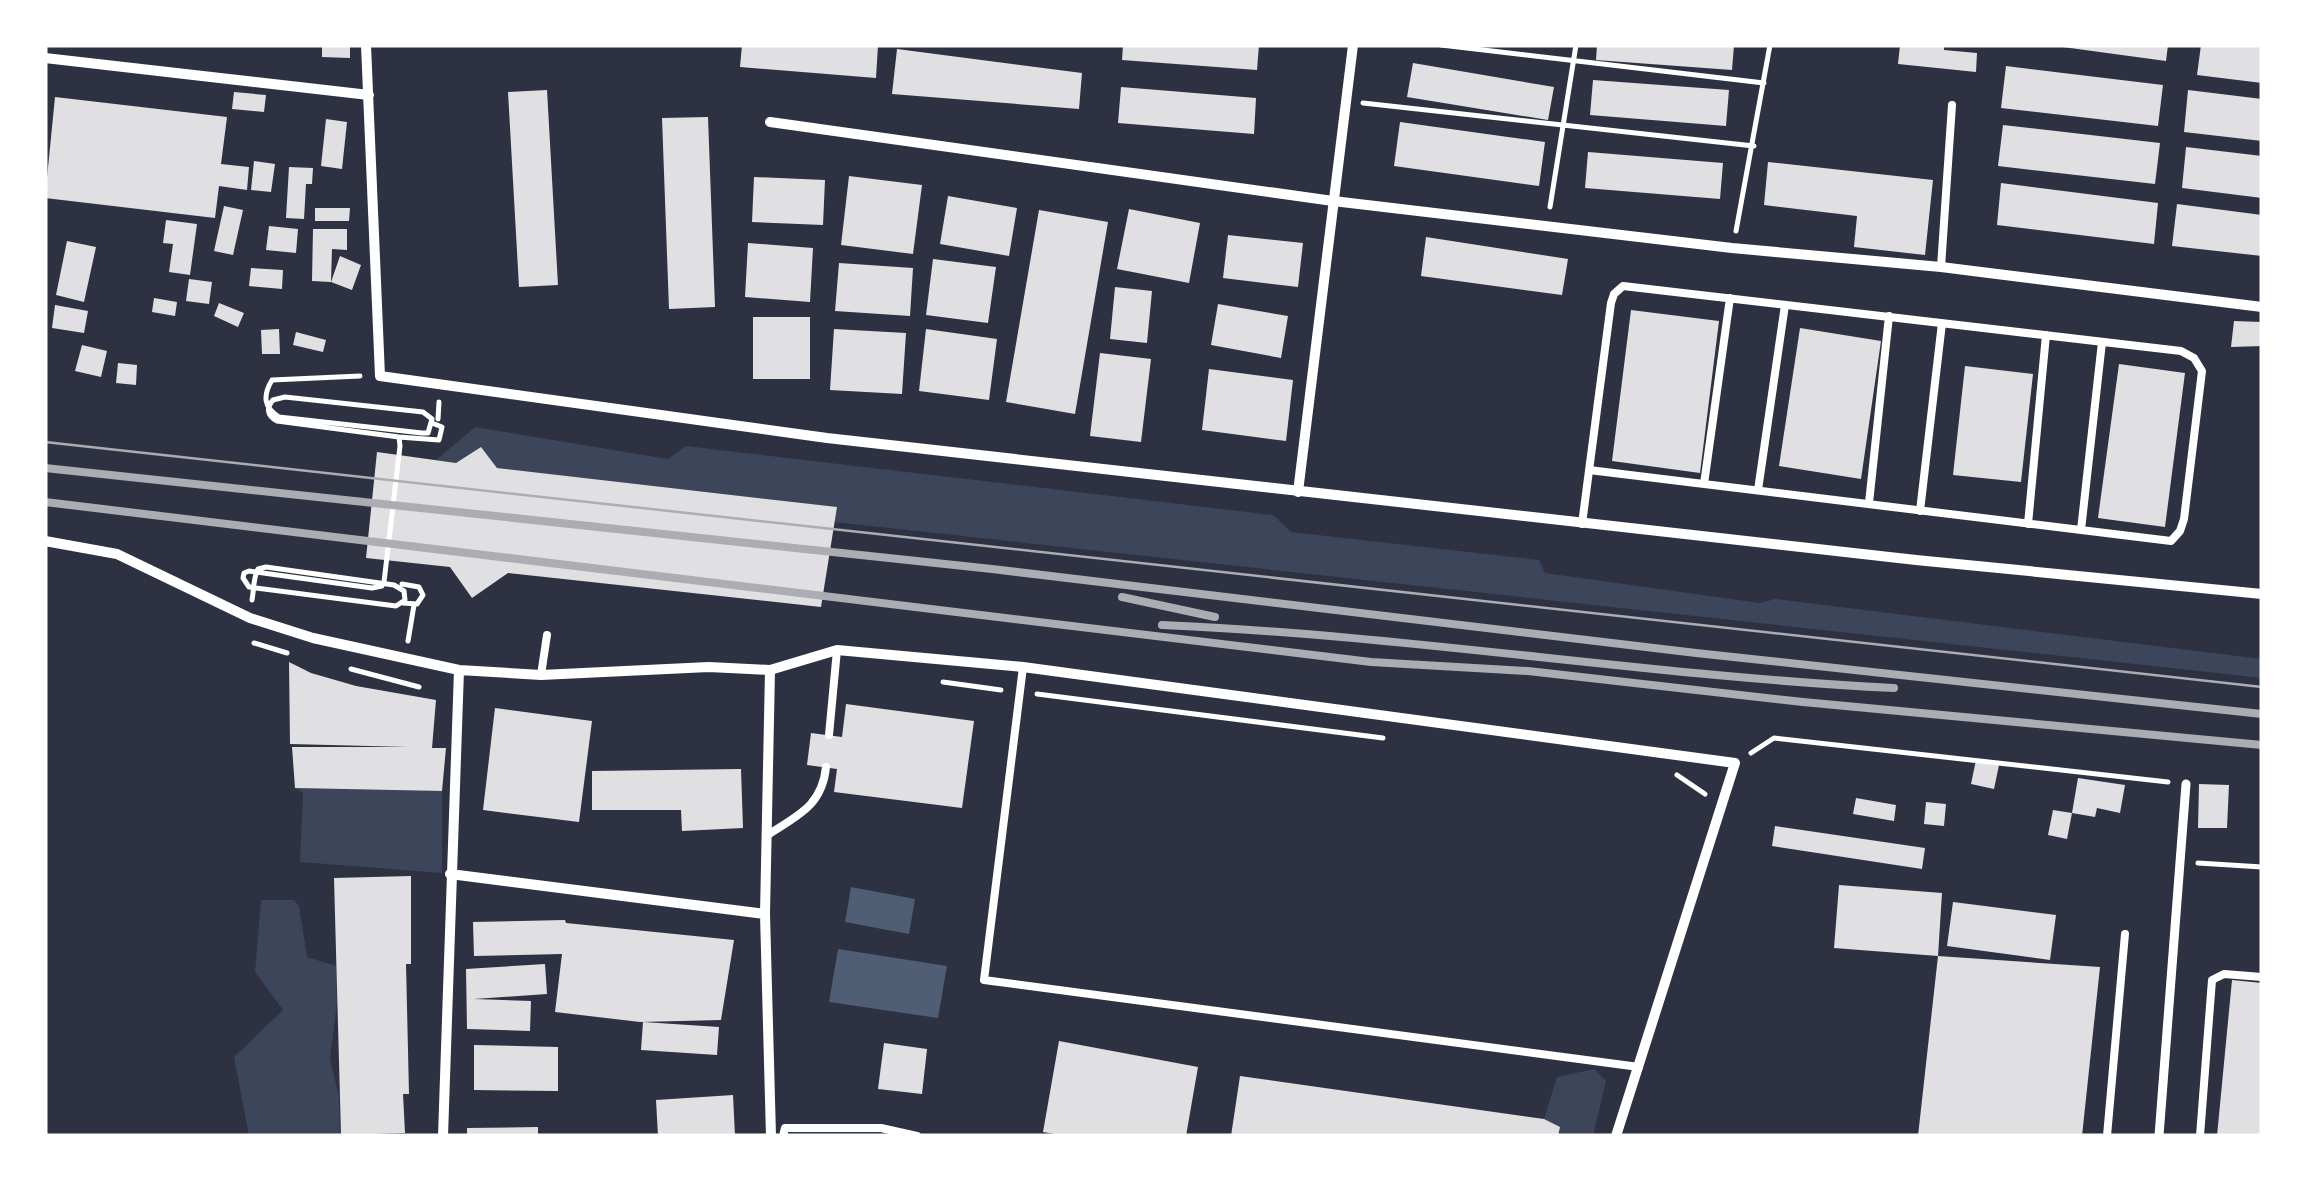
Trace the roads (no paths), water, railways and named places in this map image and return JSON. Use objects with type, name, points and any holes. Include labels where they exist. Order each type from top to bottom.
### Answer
[{"type":"street","points":[[366,45],[380,376],[827,438],[1582,524],[2262,594]]},
{"type":"street","points":[[1298,492],[1352,45]]},
{"type":"street","points":[[45,58],[369,95]]},
{"type":"street","points":[[770,122],[1333,201],[1732,248],[1941,267],[2262,308]]},
{"type":"street","points":[[45,541],[116,554],[250,618],[313,638],[459,670],[541,675],[709,667],[770,670],[837,650],[1023,666],[1736,763],[1616,1136]]},
{"type":"street","points":[[443,1136],[459,670]]},
{"type":"street","points":[[770,670],[765,914],[771,1136]]},
{"type":"street","points":[[2159,1136],[2186,784]]},
{"type":"street","points":[[450,874],[765,914]]},
{"type":"lane","points":[[1941,267],[1952,105]]},
{"type":"lane","points":[[1582,524],[1589,470],[1614,294],[1623,286],[2181,351],[2194,358],[2202,372],[2184,518],[2171,541],[1589,470]]},
{"type":"lane","points":[[1704,484],[1730,298]]},
{"type":"lane","points":[[1758,490],[1786,305]]},
{"type":"lane","points":[[1869,503],[1889,316]]},
{"type":"lane","points":[[1920,510],[1942,323]]},
{"type":"lane","points":[[2028,524],[2046,335]]},
{"type":"lane","points":[[2081,530],[2102,342]]},
{"type":"lane","points":[[541,675],[546,635]]},
{"type":"lane","points":[[829,735],[837,650]]},
{"type":"lane","points":[[1023,666],[984,980],[1639,1067]]},
{"type":"lane","points":[[766,836],[811,807],[824,785],[826,768]]},
{"type":"lane","points":[[2107,1136],[2125,934]]},
{"type":"lane","points":[[2200,1136],[2212,980],[2224,974],[2262,977]]},
{"type":"lane","points":[[783,1136],[785,1128],[882,1128],[916,1136]]},
{"type":"tram line","points":[[45,442],[2262,687]]},
{"type":"railway","points":[[45,468],[992,569],[1696,653],[2262,714]]},
{"type":"railway","points":[[45,502],[1371,662],[1528,671],[1803,702],[2262,745]]},
{"type":"railway","points":[[1122,597],[1215,617]]},
{"type":"railway","points":[[1162,625],[1345,637],[1894,688]]}]
